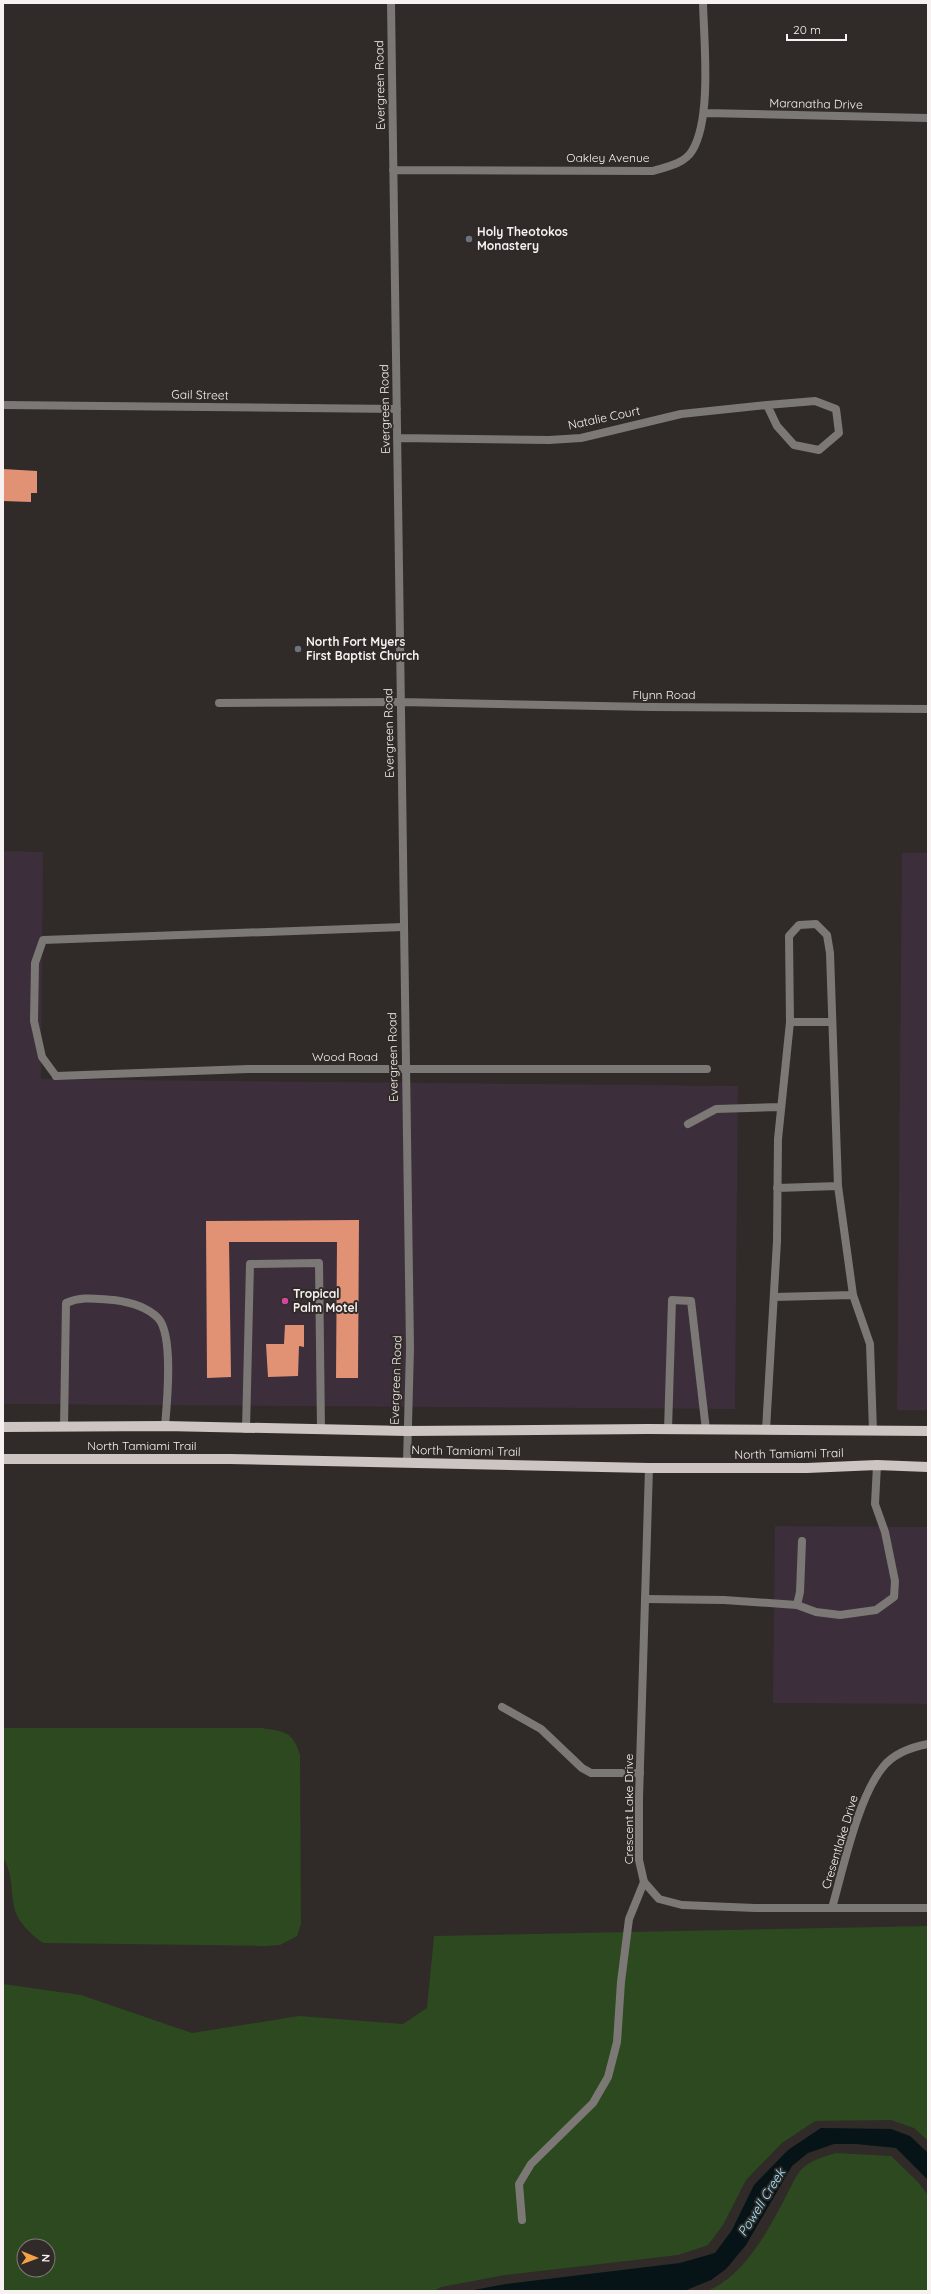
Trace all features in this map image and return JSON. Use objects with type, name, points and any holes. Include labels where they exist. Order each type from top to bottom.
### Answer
[{"type":"main road","name":"North Tamiami Trail","points":[[3,1427],[165,1426],[246,1429],[406,1431],[928,1431]]},
{"type":"main road","name":"North Tamiami Trail","points":[[3,1459],[230,1459],[649,1468],[807,1468],[877,1465],[928,1467]]},
{"type":"street","name":"Evergreen Road","points":[[391,3],[410,1348],[406,1431],[407,1462]]},
{"type":"street","name":"Oakley Avenue","points":[[393,170],[652,170],[675,166],[692,152],[705,113],[703,3]]},
{"type":"street","name":"Maranatha Drive","points":[[705,113],[928,117]]},
{"type":"street","name":"Natalie Court","points":[[397,438],[549,440],[581,438],[681,414],[768,405],[815,401],[836,409],[839,433],[818,450],[794,445],[777,426],[768,405]]},
{"type":"street","name":"Gail Street","points":[[3,404],[397,409]]},
{"type":"street","name":"Flynn Road","points":[[219,703],[400,702],[652,707],[928,709]]},
{"type":"street","points":[[766,1430],[774,1297],[778,1188],[778,1139],[790,1022],[789,936],[799,925],[816,924],[827,934],[830,953],[831,1022],[838,1186],[853,1294],[870,1344],[873,1431]]},
{"type":"street","name":"Wood Road","points":[[403,927],[43,940],[35,963],[34,1021],[42,1057],[56,1076],[248,1069],[707,1070]]},
{"type":"street","points":[[790,1022],[831,1022]]},
{"type":"street","points":[[688,1124],[716,1109],[782,1107]]},
{"type":"street","points":[[778,1188],[838,1186]]},
{"type":"street","points":[[246,1429],[250,1264],[319,1263],[320,1429]]},
{"type":"street","points":[[774,1297],[853,1294]]},
{"type":"street","points":[[64,1427],[66,1303],[78,1298],[128,1302],[146,1308],[159,1319],[165,1334],[169,1368],[165,1426]]},
{"type":"street","points":[[668,1430],[672,1300],[690,1301],[706,1430]]},
{"type":"street","points":[[645,1599],[724,1600],[797,1605],[816,1612],[840,1615],[876,1610],[894,1597],[895,1580],[887,1539],[875,1504],[877,1465]]},
{"type":"street","name":"Crescent Lake Drive","points":[[649,1468],[640,1773],[639,1860],[644,1882],[659,1899],[682,1905],[755,1908],[928,1908]]},
{"type":"street","points":[[797,1605],[800,1592],[802,1541]]},
{"type":"street","points":[[502,1708],[541,1729],[582,1768],[591,1773],[640,1773]]},
{"type":"street","name":"Cresentlake Drive","points":[[832,1908],[866,1795],[883,1766],[908,1748],[928,1744]]},
{"type":"street","points":[[522,2220],[519,2184],[531,2164],[593,2103],[608,2077],[617,2042],[621,1982],[629,1919],[644,1882]]},
{"type":"shaded area","points":[[3,851],[43,852],[41,1079],[738,1086],[735,1409],[3,1404]]},
{"type":"shaded area","points":[[902,853],[928,853],[928,1410],[897,1410]]},
{"type":"shaded area","points":[[775,1526],[928,1527],[928,1704],[773,1703]]},
{"type":"green space","points":[[3,1728],[262,1728],[287,1734],[294,1741],[300,1755],[301,1924],[297,1936],[280,1945],[266,1946],[43,1943],[27,1930],[16,1913],[11,1879],[3,1857]]},
{"type":"green space","points":[[928,1926],[928,2141],[914,2128],[891,2120],[815,2121],[782,2143],[746,2180],[723,2225],[708,2245],[678,2255],[505,2275],[441,2287],[434,2291],[3,2291],[3,1984],[81,1995],[192,2033],[299,2016],[403,2024],[427,2008],[434,1936]]},
{"type":"green space","points":[[836,2153],[891,2156],[917,2181],[928,2195],[928,2291],[707,2291],[732,2275],[753,2253],[770,2226],[798,2173],[813,2161]]},
{"type":"water","name":"Powell Creek","points":[[821,2128],[891,2129],[910,2136],[928,2153],[928,2180],[896,2148],[856,2144],[834,2144],[808,2153],[792,2166],[746,2245],[726,2269],[711,2280],[684,2291],[468,2291],[506,2284],[680,2263],[715,2253],[732,2230],[754,2185],[788,2150]]},
{"type":"building","points":[[3,469],[37,471],[37,493],[31,493],[31,502],[3,501]]},
{"type":"building","points":[[359,1220],[358,1378],[336,1378],[337,1242],[229,1242],[231,1377],[207,1378],[206,1221]]},
{"type":"building","points":[[285,1325],[304,1325],[304,1347],[299,1346],[298,1376],[268,1377],[266,1344],[284,1344]]},
{"type":"place","name":"Holy Theotokos Monastery","points":[[469,239]]},
{"type":"place","name":"North Fort Myers First Baptist Church","points":[[298,649]]},
{"type":"place","name":"Tropical Palm Motel","points":[[285,1301]]}]
